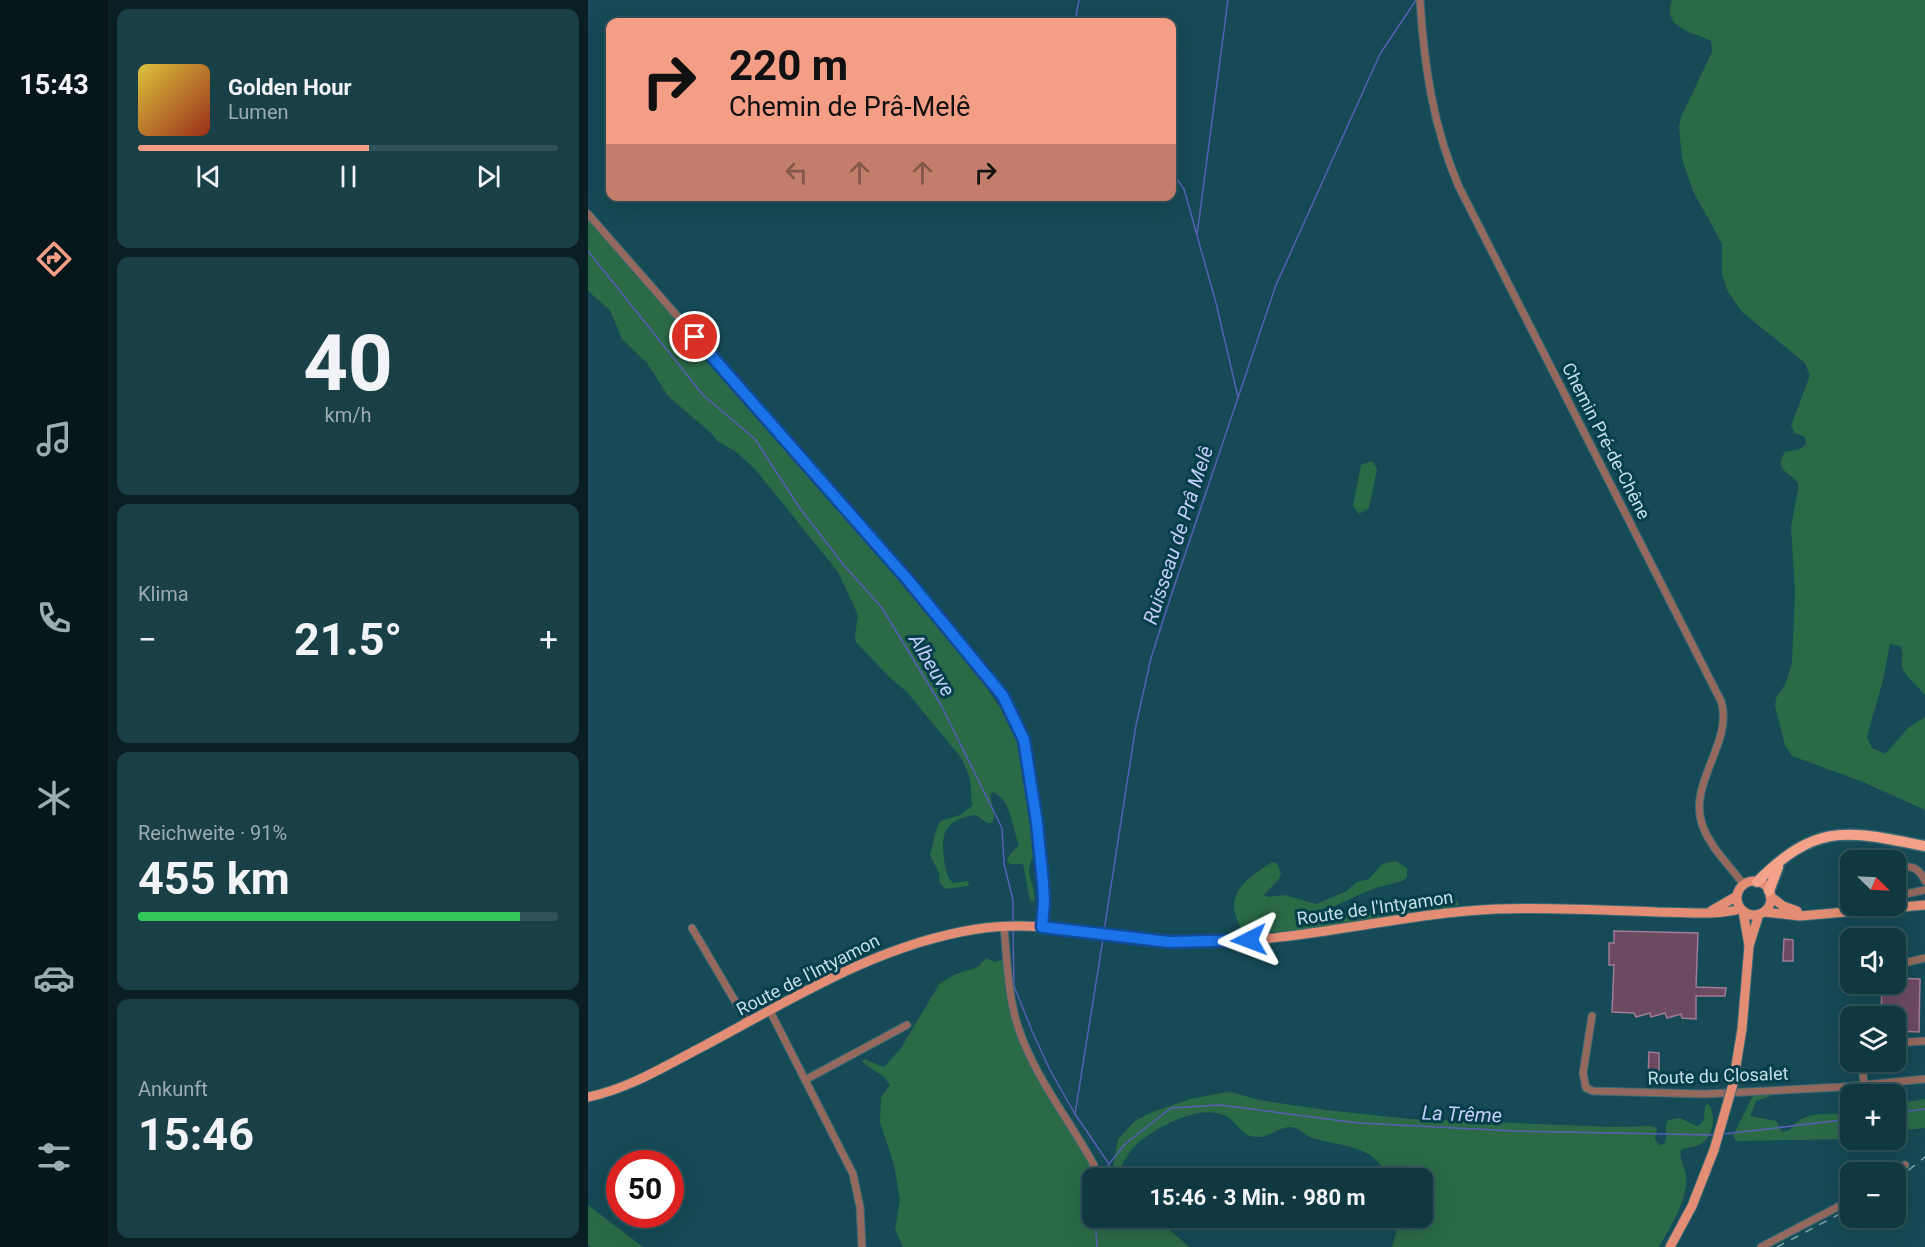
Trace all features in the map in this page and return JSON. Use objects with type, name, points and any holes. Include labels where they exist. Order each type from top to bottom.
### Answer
[{"type":"highway","points":[[1757,882],[1784,859],[1816,839],[1849,833],[1925,846]]},
{"type":"highway","points":[[1770,894],[1773,876],[1784,859]]},
{"type":"main road","points":[[1670,1247],[1692,1206],[1714,1150],[1733,1084],[1745,1010],[1749,946],[1737,896],[1744,885],[1757,882],[1763,884],[1770,894],[1787,908],[1814,914]]},
{"type":"main road","points":[[1749,946],[1761,913],[1768,907],[1770,894]]},
{"type":"main road","name":"Route de l'Intyamon","points":[[1701,913],[1724,906],[1737,896]]},
{"type":"main road","points":[[1742,910],[1750,915],[1761,913],[1796,916],[1925,905]]},
{"type":"main road","name":"Route de l'Intyamon","points":[[588,1097],[610,1091],[653,1072],[840,973],[881,954],[949,934],[1006,927],[1042,927],[1169,942],[1237,941],[1518,908],[1701,913],[1742,910]]},
{"type":"street","name":"Chemin Pré-de-Chêne","points":[[1420,0],[1424,57],[1430,94],[1453,174],[1493,258],[1721,701],[1722,723],[1700,798],[1700,815],[1705,831],[1744,885]]},
{"type":"street","points":[[588,214],[908,580],[1003,696],[1024,740],[1037,823],[1043,883],[1042,927]]},
{"type":"street","points":[[1906,867],[1913,867],[1921,872],[1925,880]]},
{"type":"street","points":[[1906,894],[1925,890]]},
{"type":"street","points":[[1006,927],[1011,993],[1020,1031],[1054,1102],[1094,1165],[1093,1168]]},
{"type":"street","points":[[692,928],[748,1023]]},
{"type":"street","points":[[1906,963],[1925,958]]},
{"type":"street","points":[[770,1011],[853,1174],[860,1207],[862,1247]]},
{"type":"street","name":"Route du Closalet","points":[[1592,1016],[1582,1078],[1586,1088],[1593,1091],[1705,1094],[1840,1086]]},
{"type":"street","points":[[805,1080],[907,1025]]},
{"type":"street","points":[[1906,1042],[1925,1041]]},
{"type":"street","points":[[1863,1072],[1864,1084]]},
{"type":"street","name":"Route du Closalet","points":[[1864,1084],[1925,1079]]},
{"type":"street","points":[[1761,1247],[1840,1206]]},
{"type":"green space","points":[[1672,0],[1925,0],[1925,695],[1903,670],[1900,646],[1890,644],[1883,680],[1867,737],[1872,748],[1885,754],[1908,728],[1925,717],[1925,810],[1863,782],[1792,756],[1785,745],[1775,706],[1776,698],[1786,683],[1792,663],[1795,592],[1791,527],[1798,483],[1781,467],[1781,463],[1785,452],[1800,449],[1806,444],[1805,437],[1795,433],[1791,426],[1810,375],[1804,362],[1742,312],[1727,290],[1722,274],[1722,244],[1693,191],[1682,159],[1679,127],[1681,117],[1712,52],[1711,41],[1675,23],[1670,10]]},
{"type":"green space","points":[[588,212],[750,405],[902,567],[907,575],[913,596],[958,645],[1015,730],[1028,772],[1033,804],[1035,848],[1029,870],[1034,901],[1030,900],[1023,864],[1010,864],[1007,861],[1019,845],[1005,802],[994,792],[990,794],[994,817],[992,823],[987,823],[976,815],[959,819],[948,828],[943,840],[947,874],[953,883],[968,881],[969,886],[945,889],[940,883],[939,873],[930,855],[937,828],[941,821],[960,815],[972,806],[970,779],[962,759],[907,692],[889,677],[856,642],[858,615],[838,572],[755,469],[735,451],[717,441],[711,433],[668,396],[647,363],[622,339],[610,310],[588,291]]},
{"type":"green space","points":[[1372,461],[1377,469],[1369,508],[1359,514],[1353,506],[1361,465]]},
{"type":"green space","points":[[1396,861],[1407,868],[1407,877],[1402,881],[1372,889],[1319,913],[1319,917],[1453,900],[1458,901],[1459,905],[1294,932],[1247,932],[1240,926],[1236,917],[1234,907],[1238,891],[1249,878],[1272,862],[1277,863],[1281,873],[1279,879],[1264,895],[1268,897],[1285,895],[1316,904],[1345,892],[1357,882],[1369,879],[1382,864]]},
{"type":"green space","points":[[986,958],[995,962],[1003,959],[1006,974],[1005,991],[1013,995],[1042,1074],[1055,1099],[1085,1145],[1094,1165],[1095,1168],[1082,1168],[1082,1228],[1167,1228],[1189,1247],[903,1247],[895,1229],[900,1199],[894,1165],[880,1122],[881,1097],[890,1085],[884,1077],[862,1062],[864,1059],[884,1067],[901,1048],[940,983],[956,974],[978,967]]},
{"type":"green space","points":[[1231,1092],[1259,1100],[1410,1119],[1613,1127],[1650,1126],[1657,1128],[1655,1140],[1660,1145],[1665,1141],[1668,1120],[1680,1118],[1697,1126],[1704,1119],[1705,1106],[1708,1103],[1713,1120],[1711,1132],[1704,1142],[1681,1150],[1686,1177],[1684,1195],[1659,1247],[1392,1247],[1397,1228],[1433,1228],[1433,1168],[1382,1168],[1370,1155],[1362,1151],[1312,1138],[1292,1127],[1283,1128],[1262,1137],[1252,1136],[1243,1132],[1224,1115],[1213,1112],[1189,1115],[1165,1125],[1144,1138],[1133,1148],[1120,1168],[1110,1168],[1113,1166],[1118,1139],[1135,1121],[1150,1113],[1190,1099]]},
{"type":"green space","points":[[1770,1094],[1771,1096],[1756,1101],[1750,1116],[1776,1121],[1782,1132],[1788,1131],[1799,1121],[1808,1117],[1840,1113],[1840,1139],[1736,1141],[1733,1136],[1753,1096]]},
{"type":"green space","points":[[1925,1099],[1925,1128],[1906,1130],[1906,1102]]},
{"type":"green space","points":[[588,1205],[606,1219],[606,1228],[618,1228],[643,1247],[591,1247],[588,1245]]},
{"type":"building","points":[[1614,931],[1698,933],[1696,987],[1726,988],[1725,996],[1696,996],[1696,1019],[1682,1018],[1681,1014],[1667,1018],[1665,1013],[1651,1017],[1650,1013],[1636,1017],[1634,1013],[1612,1012],[1614,965],[1609,965],[1609,943],[1614,943]]},
{"type":"building","points":[[1784,939],[1793,940],[1793,961],[1783,961]]},
{"type":"building","points":[[1906,978],[1920,979],[1919,1032],[1906,1031],[1906,1006],[1881,1006],[1882,994],[1906,994]]},
{"type":"building","points":[[1649,1052],[1659,1053],[1659,1078],[1648,1078]]},
{"type":"waterway","points":[[1076,18],[1079,0]]},
{"type":"waterway","points":[[1197,235],[1228,0]]},
{"type":"waterway","name":"Ruisseau de Prâ Melê","points":[[1104,931],[1136,725],[1151,658],[1170,599],[1276,285],[1380,54],[1416,0]]},
{"type":"waterway","points":[[1176,178],[1184,189],[1216,303],[1238,397]]},
{"type":"waterway","name":"Albeuve","points":[[588,251],[703,395],[755,439],[799,507],[842,563],[882,608],[941,705],[1002,828],[1004,864],[1013,900],[1013,921]]},
{"type":"waterway","name":"Albeuve","points":[[1013,929],[1014,986],[1032,1031],[1050,1070],[1075,1114],[1109,1164]]},
{"type":"waterway","name":"Ruisseau de Prâ Melê","points":[[1075,1114],[1103,939]]},
{"type":"waterway","name":"La Trême","points":[[1107,1168],[1125,1144],[1171,1108],[1220,1105],[1358,1123],[1514,1131],[1713,1135]]},
{"type":"waterway","name":"La Trême","points":[[1906,1112],[1925,1109]]},
{"type":"waterway","name":"La Trême","points":[[1724,1134],[1840,1120]]},
{"type":"waterway","name":"La Trême","points":[[1096,1228],[1097,1247]]},
{"type":"railway","points":[[1906,1172],[1925,1157]]},
{"type":"railway","points":[[1777,1247],[1840,1214]]},
{"type":"route","points":[[695,337],[908,580],[1003,696],[1024,740],[1037,823],[1043,883],[1042,927],[1169,942],[1249,940]]}]
